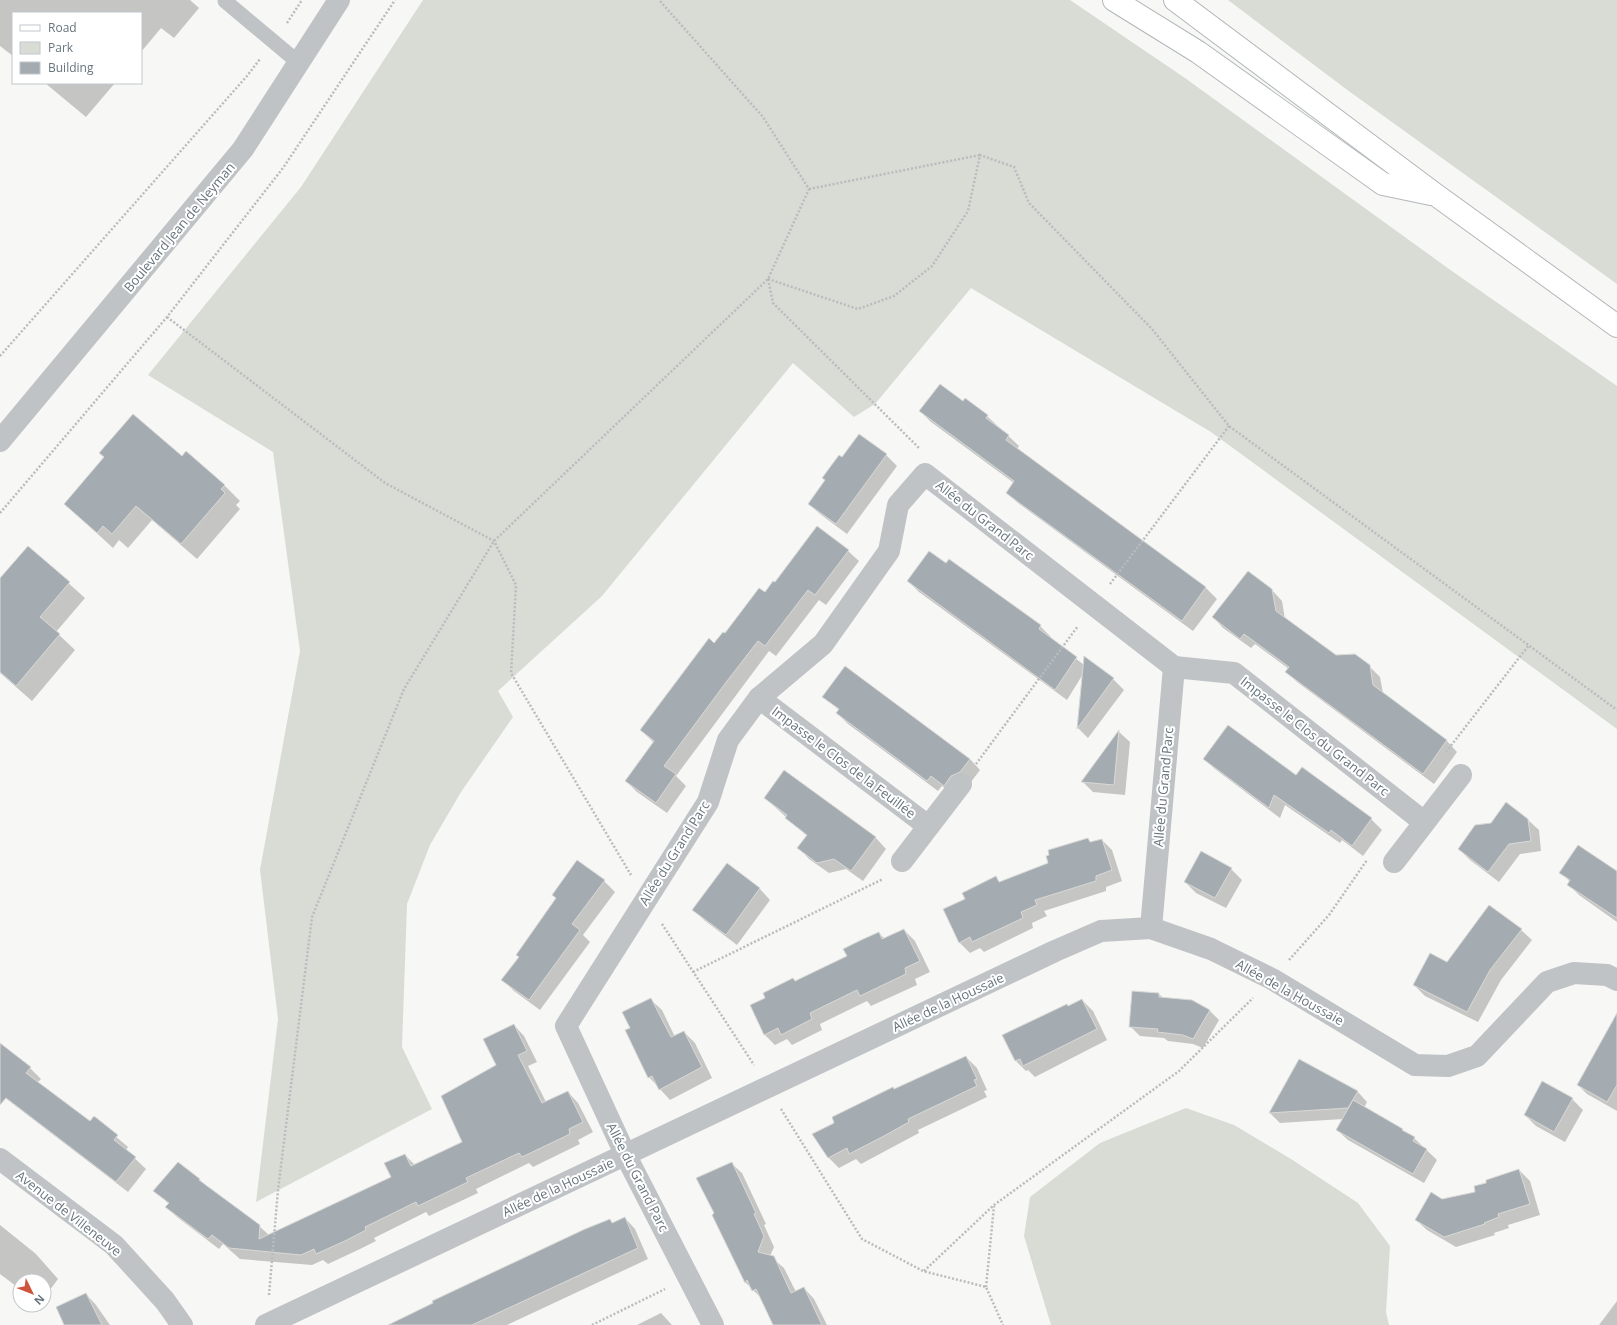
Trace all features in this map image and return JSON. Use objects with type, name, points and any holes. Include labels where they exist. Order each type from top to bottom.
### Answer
[{"type":"main road","points":[[1114,0],[1198,52],[1383,184],[1436,194]]},
{"type":"main road","points":[[1175,0],[1436,194],[1617,326]]},
{"type":"street","name":"Boulevard Jean de Neyman","points":[[0,441],[243,149],[339,0]]},
{"type":"street","name":"Allée du Grand Parc","points":[[713,1325],[626,1156],[566,1026],[708,802],[728,740],[759,698],[823,644],[890,550],[898,505],[925,474],[1174,667],[1151,928]]},
{"type":"street","name":"Impasse le Clos du Grand Parc","points":[[1174,667],[1234,673],[1424,822]]},
{"type":"street","name":"Impasse le Clos de la Feuillée","points":[[759,698],[928,826]]},
{"type":"street","points":[[1394,862],[1461,775]]},
{"type":"street","name":"Impasse le Clos de la Feuillée","points":[[902,862],[961,784]]},
{"type":"street","name":"Allée de la Houssaie","points":[[266,1325],[626,1156],[1055,951],[1101,931],[1151,928],[1211,949],[1272,979],[1415,1065],[1448,1066],[1477,1056],[1547,982],[1574,973],[1607,975],[1617,980]]},
{"type":"street","name":"Avenue de Villeneuve","points":[[0,1159],[114,1245],[165,1301],[182,1325]]},
{"type":"lane","points":[[226,0],[225,1],[299,63]]},
{"type":"path","points":[[0,356],[247,76],[302,0]]},
{"type":"path","points":[[0,513],[167,317],[283,168],[395,0]]},
{"type":"path","points":[[659,0],[763,117],[809,189]]},
{"type":"path","points":[[809,189],[980,155],[1014,167],[1029,203],[1152,329],[1229,426],[1617,710]]},
{"type":"path","points":[[768,279],[858,309],[894,296],[932,266],[968,211],[980,155]]},
{"type":"path","points":[[266,1325],[278,1190],[312,917],[404,689],[494,541],[768,279],[809,189]]},
{"type":"path","points":[[768,279],[773,303],[924,453],[925,474]]},
{"type":"path","points":[[167,317],[385,483],[494,541],[516,585],[511,673],[646,899],[768,1087],[862,1239],[923,1271],[986,1287]]},
{"type":"path","points":[[693,972],[882,880],[902,862]]},
{"type":"path","points":[[923,1271],[994,1205],[1179,1071],[1272,979]]},
{"type":"path","points":[[994,1205],[986,1287],[1003,1325]]},
{"type":"path","points":[[592,1325],[689,1278]]},
{"type":"green space","points":[[423,0],[1070,0],[1185,78],[1449,269],[1617,386],[1617,729],[1211,432],[971,288],[875,404],[854,417],[793,363],[602,596],[498,691],[513,717],[461,792],[430,845],[407,904],[402,1047],[432,1109],[256,1202],[278,1019],[260,870],[300,651],[273,452],[148,375],[301,187]]},
{"type":"green space","points":[[1228,0],[1617,0],[1617,284],[1346,89]]},
{"type":"green space","points":[[1186,1108],[1234,1125],[1291,1159],[1358,1203],[1390,1246],[1386,1312],[1389,1325],[1051,1325],[1024,1236],[1030,1197],[1100,1143]]},
{"type":"building","points":[[940,384],[963,401],[965,398],[988,415],[986,418],[1009,435],[1006,440],[1206,587],[1182,621],[1006,493],[1014,481],[919,411]]},
{"type":"building","points":[[133,414],[182,456],[186,451],[225,485],[221,489],[225,493],[181,544],[136,506],[112,534],[103,526],[97,533],[64,504],[104,457],[99,453]]},
{"type":"building","points":[[859,434],[887,454],[836,524],[808,504],[825,480],[822,478],[839,455],[842,457]]},
{"type":"building","points":[[817,526],[849,550],[815,595],[808,590],[765,646],[758,641],[727,681],[664,766],[676,774],[656,803],[625,781],[654,741],[640,730],[709,638],[714,643],[723,632],[725,633],[759,588],[765,592],[773,581],[775,582]]},
{"type":"building","points":[[28,546],[70,582],[40,617],[60,634],[16,686],[0,672],[0,578]]},
{"type":"building","points":[[929,551],[946,563],[949,559],[1041,625],[1039,629],[1077,657],[1055,690],[907,581]]},
{"type":"building","points":[[1248,571],[1272,589],[1276,611],[1336,655],[1355,654],[1370,665],[1373,685],[1447,740],[1423,774],[1285,672],[1289,667],[1244,634],[1240,639],[1212,617]]},
{"type":"building","points":[[1084,656],[1114,678],[1077,729]]},
{"type":"building","points":[[845,666],[970,759],[960,772],[951,776],[944,786],[931,776],[927,781],[836,713],[839,709],[822,697]]},
{"type":"building","points":[[1228,725],[1296,775],[1302,767],[1372,818],[1352,846],[1331,830],[1329,833],[1274,795],[1269,808],[1203,759]]},
{"type":"building","points":[[1119,730],[1114,785],[1081,782]]},
{"type":"building","points":[[784,770],[876,837],[851,871],[834,859],[817,863],[797,848],[807,835],[785,818],[787,815],[764,798]]},
{"type":"building","points":[[1506,802],[1528,819],[1531,841],[1509,844],[1488,872],[1458,849],[1475,825],[1491,823]]},
{"type":"building","points":[[1088,838],[1090,842],[1102,839],[1112,870],[1096,876],[1096,881],[1035,900],[1037,905],[1021,912],[1023,918],[972,942],[970,937],[959,943],[943,909],[965,899],[962,893],[996,876],[999,882],[1048,863],[1046,856],[1049,855],[1048,850]]},
{"type":"building","points":[[1578,845],[1617,871],[1617,918],[1567,885],[1570,880],[1559,873]]},
{"type":"building","points":[[1201,851],[1232,868],[1215,898],[1184,882]]},
{"type":"building","points":[[577,860],[605,880],[572,924],[580,930],[529,1000],[501,980],[519,957],[516,955],[556,898],[552,895]]},
{"type":"building","points":[[727,863],[760,888],[726,935],[692,910]]},
{"type":"building","points":[[1489,905],[1522,929],[1490,970],[1467,1012],[1413,985],[1430,953],[1447,962]]},
{"type":"building","points":[[904,929],[920,961],[905,968],[906,974],[860,996],[857,990],[810,1013],[812,1019],[781,1035],[778,1028],[764,1035],[750,1005],[765,998],[763,993],[793,978],[795,981],[847,956],[843,949],[861,940],[879,932],[882,939]]},
{"type":"building","points":[[1132,991],[1159,993],[1159,997],[1192,1000],[1210,1010],[1193,1039],[1183,1035],[1157,1032],[1158,1029],[1129,1027]]},
{"type":"building","points":[[651,998],[671,1037],[684,1031],[702,1067],[659,1090],[652,1076],[648,1078],[625,1030],[630,1028],[622,1012]]},
{"type":"building","points":[[1082,999],[1097,1029],[1023,1066],[1020,1059],[1015,1061],[1002,1035],[1067,1004],[1068,1006]]},
{"type":"building","points":[[1617,1013],[1617,1085],[1607,1102],[1577,1085]]},
{"type":"building","points":[[514,1024],[527,1051],[518,1055],[542,1103],[568,1091],[583,1122],[569,1129],[570,1134],[522,1157],[519,1153],[466,1178],[468,1182],[418,1206],[416,1202],[365,1227],[366,1230],[347,1240],[316,1254],[314,1249],[301,1255],[229,1248],[212,1235],[208,1239],[165,1207],[169,1203],[153,1191],[178,1162],[200,1179],[199,1180],[260,1225],[259,1239],[391,1177],[384,1163],[405,1154],[411,1166],[462,1142],[441,1096],[496,1065],[483,1039]]},
{"type":"building","points":[[0,1043],[31,1067],[26,1073],[90,1121],[94,1116],[118,1135],[114,1140],[136,1157],[116,1182],[6,1098],[0,1105]]},
{"type":"building","points":[[966,1056],[977,1079],[974,1080],[977,1086],[908,1119],[909,1122],[849,1154],[847,1148],[828,1158],[812,1134],[834,1123],[832,1117],[893,1087],[894,1089]]},
{"type":"building","points":[[1299,1059],[1358,1091],[1348,1108],[1269,1113]]},
{"type":"building","points":[[1542,1081],[1573,1098],[1554,1132],[1524,1115]]},
{"type":"building","points":[[1353,1100],[1403,1129],[1402,1130],[1415,1137],[1413,1141],[1427,1149],[1413,1174],[1336,1130]]},
{"type":"building","points":[[732,1162],[756,1213],[754,1214],[764,1236],[758,1252],[774,1256],[791,1293],[804,1287],[822,1325],[773,1325],[756,1289],[752,1291],[747,1280],[745,1283],[712,1215],[714,1213],[696,1178]]},
{"type":"building","points":[[1519,1169],[1530,1204],[1498,1214],[1499,1217],[1484,1223],[1485,1224],[1444,1237],[1415,1220],[1431,1192],[1442,1199],[1475,1192],[1474,1186],[1486,1183],[1486,1180]]},
{"type":"building","points":[[625,1217],[638,1248],[472,1325],[388,1325],[433,1303],[432,1301],[585,1229],[610,1219],[612,1223]]},
{"type":"building","points":[[86,1293],[102,1325],[64,1325],[56,1307]]}]
